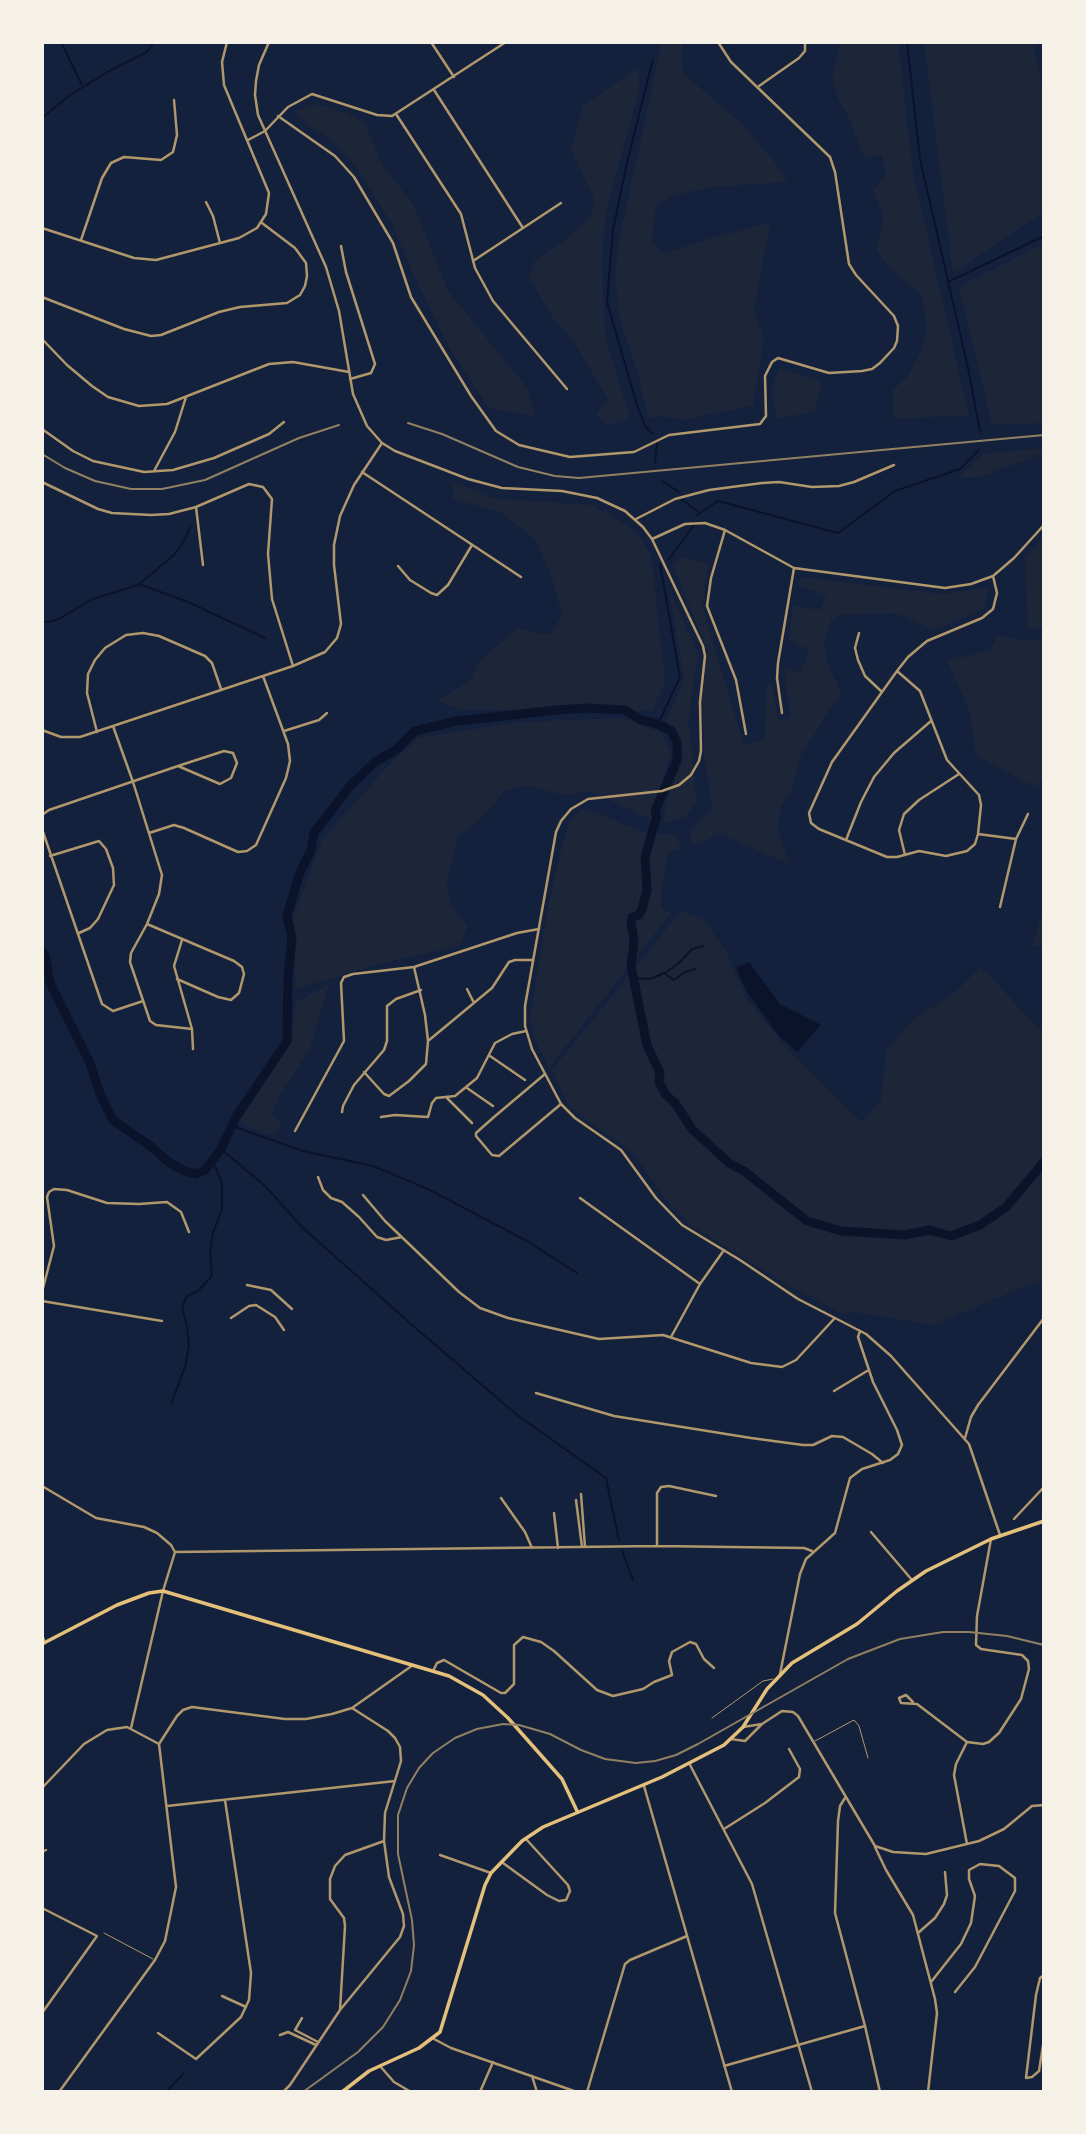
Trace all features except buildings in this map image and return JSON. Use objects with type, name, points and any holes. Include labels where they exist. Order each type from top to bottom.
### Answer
[{"type":"main road","points":[[342,2092],[369,2071],[434,2039],[443,2027],[482,1891],[491,1873],[526,1839],[543,1827],[644,1785],[732,1739],[780,1674],[811,1651],[857,1624],[912,1580],[991,1539],[1044,1521]]},
{"type":"main road","points":[[43,1644],[117,1605],[149,1593],[163,1591],[386,1654],[471,1686],[508,1718],[562,1779],[578,1811]]},
{"type":"street","points":[[42,228],[134,258],[156,260],[246,236],[262,223],[269,206],[270,192],[227,93],[222,62],[226,42]]},
{"type":"street","points":[[269,42],[259,65],[255,95],[258,115],[326,267],[339,311],[350,379],[360,415],[382,443],[405,457],[502,488],[562,491],[597,498],[618,506],[636,519],[652,539],[698,633],[705,656],[700,702],[701,751],[691,775],[674,788],[593,797],[581,802],[570,809],[556,832],[525,1006],[526,1031],[545,1074],[561,1104],[575,1118],[621,1150],[656,1198],[682,1225],[798,1299],[873,1339],[891,1356],[965,1438],[972,1450],[1000,1535]]},
{"type":"street","points":[[431,42],[454,77]]},
{"type":"street","points":[[248,139],[265,131],[278,116],[300,99],[312,94],[386,117],[396,114],[506,42]]},
{"type":"street","points":[[278,116],[335,156],[362,188],[393,243],[411,297],[471,396],[496,431],[519,445],[580,458],[634,452],[669,435],[760,424],[766,416],[764,381],[775,360],[781,358],[829,373],[843,374],[872,369],[896,345],[898,326],[894,316],[849,264],[835,172],[830,157],[726,55],[718,42]]},
{"type":"street","points":[[758,87],[799,58],[804,51],[805,42]]},
{"type":"street","points":[[434,90],[523,228]]},
{"type":"street","points":[[81,240],[102,178],[111,163],[124,157],[161,160],[173,152],[177,135],[174,100]]},
{"type":"street","points":[[396,114],[461,214],[477,274],[499,309],[567,389]]},
{"type":"street","points":[[206,202],[220,243]]},
{"type":"street","points":[[473,261],[561,203]]},
{"type":"street","points":[[42,297],[124,330],[151,337],[232,309],[287,303],[300,295],[305,286],[306,263],[295,248],[262,223]]},
{"type":"street","points":[[341,246],[346,272],[375,364],[371,373],[350,379]]},
{"type":"street","points":[[42,339],[67,365],[108,397],[139,406],[167,404],[270,364],[293,362],[349,372]]},
{"type":"street","points":[[153,472],[176,432],[186,397]]},
{"type":"street","points":[[42,429],[93,461],[133,472],[153,472],[173,470],[214,458],[269,434],[284,422]]},
{"type":"street","points":[[42,730],[61,737],[80,737],[293,667],[326,652],[340,631],[342,616],[334,545],[344,506],[362,472],[382,443]]},
{"type":"street","points":[[636,519],[675,499],[709,490],[762,483],[839,486],[894,465]]},
{"type":"street","points":[[362,472],[521,577]]},
{"type":"street","points":[[42,482],[88,506],[112,513],[169,514],[196,507],[248,484],[260,485],[269,495],[272,504],[268,554],[270,582],[276,616],[293,667]]},
{"type":"street","points":[[196,507],[203,565]]},
{"type":"street","points":[[652,539],[677,527],[695,523],[724,530],[794,568],[945,588],[971,584],[993,576],[1014,558],[1044,525]]},
{"type":"street","points":[[724,530],[711,578],[707,606],[736,680],[746,734]]},
{"type":"street","points":[[398,566],[410,579],[437,595],[448,585],[472,545]]},
{"type":"street","points":[[782,713],[778,663],[794,568]]},
{"type":"street","points":[[897,671],[920,691],[947,760],[980,798],[978,834],[972,848],[956,854],[946,856],[919,851],[887,858],[814,826],[809,813],[832,762],[897,671],[915,649],[988,614],[997,599],[993,576]]},
{"type":"street","points":[[97,732],[88,700],[88,674],[105,648],[126,635],[143,633],[159,636],[205,656],[212,663],[221,690]]},
{"type":"street","points":[[859,633],[855,648],[858,660],[866,676],[882,692]]},
{"type":"street","points":[[149,832],[178,826],[238,852],[252,849],[286,778],[290,761],[284,732],[263,676]]},
{"type":"street","points":[[284,732],[319,720],[327,713]]},
{"type":"street","points":[[846,840],[874,776],[894,753],[931,721]]},
{"type":"street","points":[[113,726],[162,876],[159,894],[130,959],[148,1018],[153,1023],[192,1030]]},
{"type":"street","points":[[42,815],[49,810],[178,766],[227,751],[233,753],[237,763],[231,778],[220,784],[178,766]]},
{"type":"street","points":[[905,855],[899,830],[904,814],[914,804],[959,774]]},
{"type":"street","points":[[1000,907],[1016,839],[1028,814]]},
{"type":"street","points":[[42,829],[99,994],[106,1007],[113,1011],[143,1001]]},
{"type":"street","points":[[978,834],[1016,839]]},
{"type":"street","points":[[50,856],[99,841],[106,849],[113,868],[114,884],[98,919],[90,928],[78,933]]},
{"type":"street","points":[[147,924],[234,961],[242,967],[244,974],[239,993],[230,1000],[177,979]]},
{"type":"street","points":[[295,1131],[344,1041],[341,983],[344,977],[414,967],[517,933],[539,929]]},
{"type":"street","points":[[183,940],[174,963],[192,1030],[192,1049]]},
{"type":"street","points":[[428,1041],[497,982],[509,962],[533,960]]},
{"type":"street","points":[[364,1072],[384,1094],[391,1095],[424,1068],[428,1060],[421,990],[414,967]]},
{"type":"street","points":[[467,989],[474,1003]]},
{"type":"street","points":[[342,1112],[347,1097],[386,1046],[387,1006],[396,999],[421,990]]},
{"type":"street","points":[[381,1117],[395,1115],[427,1118],[434,1100],[455,1096],[477,1078],[495,1043],[512,1034],[526,1031]]},
{"type":"street","points":[[490,1056],[524,1080]]},
{"type":"street","points":[[545,1074],[476,1133],[476,1136],[492,1154],[499,1156],[561,1104]]},
{"type":"street","points":[[466,1087],[493,1106]]},
{"type":"street","points":[[446,1097],[472,1123]]},
{"type":"street","points":[[318,1177],[323,1190],[331,1198],[342,1202],[377,1237],[386,1240],[402,1237]]},
{"type":"street","points":[[42,1292],[54,1246],[47,1198],[50,1191],[58,1188],[107,1203],[167,1202],[181,1212],[189,1232]]},
{"type":"street","points":[[363,1195],[459,1292],[488,1312],[585,1337],[607,1339],[654,1334],[671,1337],[751,1363],[782,1367],[796,1360],[834,1319]]},
{"type":"street","points":[[580,1198],[700,1284]]},
{"type":"street","points":[[671,1337],[700,1284],[724,1251]]},
{"type":"street","points":[[247,1285],[271,1290],[292,1309]]},
{"type":"street","points":[[42,1301],[162,1321]]},
{"type":"street","points":[[231,1318],[249,1306],[256,1305],[275,1317],[284,1330]]},
{"type":"street","points":[[965,1438],[971,1417],[978,1405],[1044,1318]]},
{"type":"street","points":[[780,1674],[800,1574],[812,1551],[827,1542],[835,1533],[850,1478],[862,1469],[883,1463],[898,1454],[902,1441],[868,1370],[858,1337],[860,1331]]},
{"type":"street","points":[[834,1391],[868,1370]]},
{"type":"street","points":[[536,1393],[614,1416],[777,1442],[809,1445],[832,1436],[843,1437],[883,1463]]},
{"type":"street","points":[[42,1486],[96,1518],[144,1527],[157,1533],[175,1552],[163,1591],[131,1728]]},
{"type":"street","points":[[657,1546],[657,1493],[661,1487],[668,1486],[716,1496]]},
{"type":"street","points":[[1014,1519],[1044,1487]]},
{"type":"street","points":[[581,1494],[584,1547]]},
{"type":"street","points":[[501,1498],[525,1532],[532,1548]]},
{"type":"street","points":[[576,1500],[584,1547]]},
{"type":"street","points":[[554,1513],[558,1548]]},
{"type":"street","points":[[871,1532],[912,1580]]},
{"type":"street","points":[[913,1702],[967,1742],[983,1744],[999,1733],[1021,1699],[1029,1670],[1028,1661],[1022,1655],[981,1649],[976,1645],[976,1625],[991,1539]]},
{"type":"street","points":[[175,1552],[657,1546],[804,1548],[812,1551]]},
{"type":"street","points":[[42,1634],[43,1644]]},
{"type":"street","points":[[433,1671],[437,1663],[444,1660],[505,1693],[514,1684],[513,1645],[523,1637],[541,1642],[597,1690],[613,1696],[643,1689],[672,1675],[669,1661],[672,1652],[690,1642],[696,1644],[704,1659],[714,1668]]},
{"type":"street","points":[[59,2092],[155,1960],[165,1941],[176,1887],[159,1744],[177,1716],[188,1707],[285,1719],[306,1719],[352,1708],[413,1665]]},
{"type":"street","points":[[283,2092],[340,2010],[403,1931],[403,1914],[389,1877],[384,1841],[385,1813],[401,1761],[398,1742],[388,1731],[352,1708]]},
{"type":"street","points":[[732,1739],[745,1741],[762,1724],[782,1712],[793,1712],[910,1908],[937,2013],[928,2092]]},
{"type":"street","points":[[743,1727],[762,1724]]},
{"type":"street","points":[[42,1788],[93,1738],[107,1730],[120,1726],[131,1728],[159,1744]]},
{"type":"street","points":[[967,1742],[959,1756],[954,1775],[967,1844]]},
{"type":"street","points":[[724,1829],[799,1777],[800,1769],[789,1749]]},
{"type":"street","points":[[689,1763],[752,1884],[812,2092]]},
{"type":"street","points":[[167,1806],[396,1781]]},
{"type":"street","points":[[644,1785],[732,2092]]},
{"type":"street","points":[[845,1798],[839,1810],[834,1906],[880,2092]]},
{"type":"street","points":[[159,2033],[196,2059],[227,2031],[246,2007],[250,1994],[251,1973],[225,1800]]},
{"type":"street","points":[[875,1846],[893,1852],[918,1855],[967,1844],[988,1838],[1004,1829],[1032,1806],[1044,1805]]},
{"type":"street","points":[[502,1861],[547,1895],[559,1902],[566,1899],[569,1894],[568,1885],[526,1839]]},
{"type":"street","points":[[340,2010],[345,1926],[344,1918],[330,1899],[330,1879],[335,1867],[345,1855],[384,1841]]},
{"type":"street","points":[[440,1855],[491,1873]]},
{"type":"street","points":[[931,1982],[961,1944],[971,1923],[975,1896],[968,1872],[977,1865],[999,1866],[1015,1878],[1015,1891],[975,1967],[954,1992]]},
{"type":"street","points":[[918,1933],[935,1918],[944,1904],[947,1895],[944,1872]]},
{"type":"street","points":[[42,1908],[97,1936],[42,2013]]},
{"type":"street","points":[[587,2092],[625,1964],[687,1936]]},
{"type":"street","points":[[1044,1975],[1040,1978],[1034,2005],[1026,2078],[1039,2071],[1044,2039]]},
{"type":"street","points":[[222,1996],[246,2007]]},
{"type":"street","points":[[302,2018],[295,2029],[317,2043]]},
{"type":"street","points":[[724,2066],[865,2025]]},
{"type":"street","points":[[280,2035],[288,2032],[317,2043]]},
{"type":"street","points":[[434,2039],[451,2048],[577,2092]]},
{"type":"street","points":[[480,2092],[493,2063]]},
{"type":"street","points":[[380,2066],[394,2082],[411,2092]]},
{"type":"street","points":[[532,2076],[537,2092]]},
{"type":"lane","points":[[712,1718],[763,1681],[775,1679]]},
{"type":"lane","points":[[813,1742],[854,1720],[861,1732],[868,1758]]},
{"type":"lane","points":[[104,1933],[155,1960]]},
{"type":"shaded area","points":[[662,42],[682,42],[683,73],[743,125],[777,165],[787,182],[712,187],[675,195],[656,205],[652,241],[664,254],[707,239],[770,223],[754,311],[764,338],[753,405],[685,420],[659,416],[648,418],[637,371],[619,315],[615,276],[619,241]]},
{"type":"shaded area","points":[[840,42],[898,42],[913,173],[969,416],[893,418],[893,390],[908,376],[921,351],[927,328],[922,296],[888,266],[876,250],[884,216],[873,190],[886,176],[882,154],[864,158],[848,115],[838,99],[832,79]]},
{"type":"shaded area","points":[[924,42],[1033,42],[1044,96],[1044,212],[953,273]]},
{"type":"shaded area","points":[[639,67],[639,92],[606,211],[602,262],[605,336],[630,418],[607,425],[596,414],[608,400],[575,343],[553,318],[529,277],[535,260],[560,244],[590,218],[595,201],[571,150],[583,106]]},
{"type":"shaded area","points":[[317,104],[365,123],[382,165],[413,204],[448,291],[527,388],[535,417],[488,407],[450,349],[392,224],[356,166],[330,138],[308,126],[295,111]]},
{"type":"shaded area","points":[[1044,243],[1044,423],[992,425],[959,287]]},
{"type":"shaded area","points":[[779,368],[822,382],[815,411],[778,419],[771,391]]},
{"type":"shaded area","points":[[1044,448],[1044,453],[980,477],[958,477],[984,454]]},
{"type":"shaded area","points":[[452,481],[495,499],[592,505],[635,530],[651,555],[665,682],[652,711],[462,710],[437,701],[471,680],[479,661],[517,629],[550,635],[562,615],[553,581],[536,540],[500,512],[453,499]]},
{"type":"shaded area","points":[[1044,534],[1044,628],[1028,630],[1025,558]]},
{"type":"shaded area","points":[[681,556],[708,565],[702,606],[744,745],[765,740],[766,687],[772,684],[779,721],[790,717],[784,667],[800,673],[809,650],[789,640],[792,606],[820,610],[826,596],[797,585],[801,577],[942,594],[989,587],[984,609],[934,630],[895,613],[841,615],[831,620],[824,645],[828,665],[842,694],[830,708],[800,757],[793,787],[781,806],[778,831],[789,864],[720,834],[692,846],[690,830],[712,809],[704,753],[702,698],[708,652],[673,566]]},
{"type":"shaded area","points":[[669,590],[698,653],[688,723],[696,803],[685,817],[664,823],[665,807],[684,755],[677,729],[666,722],[684,679]]},
{"type":"shaded area","points":[[999,635],[1022,641],[1044,638],[1044,775],[1036,788],[976,755],[970,712],[947,661],[990,650]]},
{"type":"shaded area","points":[[622,718],[662,733],[671,752],[651,820],[591,791],[563,795],[525,785],[503,791],[494,805],[476,823],[458,836],[447,882],[450,904],[468,926],[459,946],[378,964],[296,989],[292,920],[323,838],[391,763],[418,738],[519,722]]},
{"type":"shaded area","points":[[584,808],[643,832],[676,835],[681,848],[668,853],[661,893],[661,908],[671,913],[549,1068],[534,1038],[530,1019],[549,901],[562,846],[570,820]]},
{"type":"shaded area","points":[[1044,906],[1044,948],[1033,945]]},
{"type":"shaded area","points":[[681,911],[704,920],[726,951],[746,998],[791,1053],[862,1122],[881,1100],[886,1051],[911,1021],[953,994],[981,967],[1044,1034],[1044,1282],[1030,1284],[934,1325],[848,1311],[847,1316],[784,1283],[692,1226],[664,1197],[633,1153],[570,1108],[552,1070]]},
{"type":"shaded area","points":[[749,962],[780,1004],[821,1025],[797,1052],[778,1035],[747,992],[736,968]]},
{"type":"shaded area","points":[[329,984],[310,1048],[279,1097],[271,1116],[282,1122],[274,1136],[239,1123],[292,1041],[295,1003]]},
{"type":"waterway","points":[[61,42],[82,85]]},
{"type":"waterway","points":[[42,118],[70,95],[147,52],[154,42]]},
{"type":"waterway","points":[[907,42],[920,159],[980,431]]},
{"type":"waterway","points":[[653,59],[613,230],[607,302],[637,405],[645,426],[653,434]]},
{"type":"waterway","points":[[948,282],[1044,236]]},
{"type":"waterway","points":[[655,463],[657,444]]},
{"type":"waterway","points":[[697,515],[718,501],[838,533],[895,491],[960,469],[979,450]]},
{"type":"waterway","points":[[662,481],[679,492]]},
{"type":"waterway","points":[[682,500],[699,512]]},
{"type":"waterway","points":[[669,559],[694,525]]},
{"type":"waterway","points":[[42,623],[57,620],[93,599],[138,585],[174,555],[190,527]]},
{"type":"waterway","points":[[658,724],[680,677],[660,564]]},
{"type":"waterway","points":[[141,585],[188,602],[265,638]]},
{"type":"waterway","points":[[42,951],[50,983],[90,1063],[100,1094],[113,1120],[167,1161],[184,1171],[196,1174],[205,1170],[221,1149],[236,1117],[287,1041],[288,977],[292,938],[287,916],[299,875],[311,850],[314,833],[350,786],[375,762],[396,750],[415,731],[457,721],[557,710],[625,710],[641,720],[671,731],[677,743],[677,760],[655,811],[657,816],[645,857],[647,890],[639,915],[632,917],[631,921],[634,942],[631,966],[647,1045],[660,1073],[659,1082],[692,1129],[729,1163],[744,1171],[807,1221],[841,1231],[905,1235],[929,1230],[951,1236],[980,1225],[1006,1207],[1044,1162]]},
{"type":"waterway","points":[[665,973],[692,949],[703,946]]},
{"type":"waterway","points":[[634,978],[650,979],[664,973],[674,980],[695,969]]},
{"type":"waterway","points":[[232,1126],[303,1151],[373,1166],[428,1189],[527,1241],[577,1273]]},
{"type":"waterway","points":[[221,1149],[265,1186],[302,1227],[517,1415],[606,1478],[619,1541]]},
{"type":"waterway","points":[[171,1404],[185,1367],[189,1346],[182,1307],[187,1296],[198,1291],[212,1276],[210,1252],[213,1233],[222,1209],[222,1184],[213,1161]]},
{"type":"waterway","points":[[622,1551],[633,1580]]},
{"type":"waterway","points":[[166,2092],[184,2073]]},
{"type":"railway","points":[[408,423],[442,434],[518,467],[555,476],[579,478],[1044,435]]},
{"type":"railway","points":[[42,454],[95,481],[131,489],[162,489],[205,480],[299,438],[339,425]]},
{"type":"railway","points":[[303,2092],[358,2052],[383,2027],[400,2000],[411,1971],[414,1945],[412,1920],[398,1854],[398,1815],[407,1788],[419,1768],[433,1753],[455,1738],[477,1729],[503,1724],[519,1725],[550,1734],[605,1759],[636,1763],[655,1761],[676,1755],[698,1744],[848,1659],[900,1639],[943,1632],[969,1632],[1007,1636],[1044,1645]]}]
